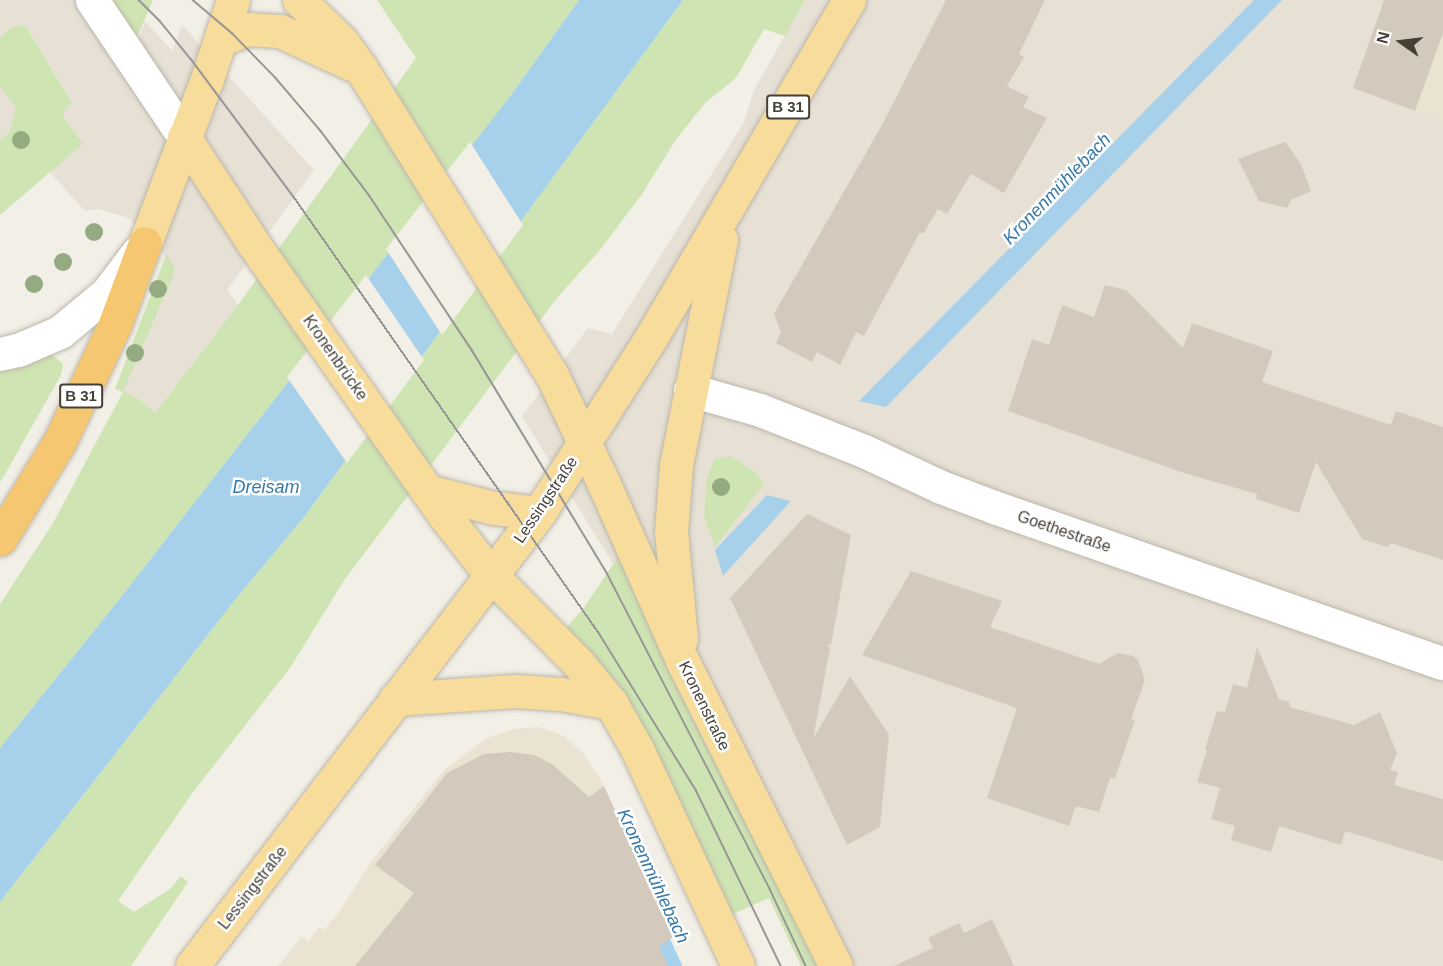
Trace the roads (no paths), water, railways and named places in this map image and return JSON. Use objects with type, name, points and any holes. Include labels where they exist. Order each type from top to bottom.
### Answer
[{"type":"highway","name":"B 31","points":[[0,540],[60,441],[115,324],[145,243]]},
{"type":"main road","name":"B 31","points":[[145,243],[221,39],[233,0]]},
{"type":"main road","points":[[299,0],[342,42],[368,80],[552,375],[585,441]]},
{"type":"main road","name":"Lessingstraße","points":[[192,966],[292,839],[395,699],[539,513],[726,214],[849,0]]},
{"type":"main road","points":[[221,39],[249,29],[280,31],[334,54],[368,80]]},
{"type":"main road","name":"Kronenbrücke","points":[[184,137],[257,248],[443,502],[492,576]]},
{"type":"main road","points":[[682,662],[671,532],[676,465],[726,214]]},
{"type":"main road","name":"Kronenstraße","points":[[585,441],[682,662],[836,966]]},
{"type":"main road","points":[[443,502],[539,513]]},
{"type":"main road","points":[[492,576],[579,664],[611,704],[637,749],[738,966]]},
{"type":"main road","points":[[395,699],[515,691],[561,694],[611,704]]},
{"type":"street","points":[[92,0],[184,137]]},
{"type":"street","points":[[0,354],[18,350],[60,332],[107,293],[145,243]]},
{"type":"street","name":"Goethestraße","points":[[690,390],[760,410],[864,451],[941,487],[1057,530],[1443,663]]},
{"type":"water","name":"Dreisam","points":[[579,0],[683,0],[304,517],[234,601],[0,902],[0,748],[118,601],[511,95]]},
{"type":"water","points":[[1254,0],[1282,0],[886,407],[859,401]]},
{"type":"water","points":[[767,495],[791,501],[723,576],[715,550]]},
{"type":"waterway","name":"Kronenmühlebach","points":[[657,928],[675,966]]},
{"type":"tram line","points":[[139,0],[160,21],[191,59],[294,197],[599,633],[696,790],[781,966]]},
{"type":"tram line","points":[[193,0],[232,33],[275,77],[321,131],[369,195],[472,350],[607,573],[770,889],[806,966]]}]
